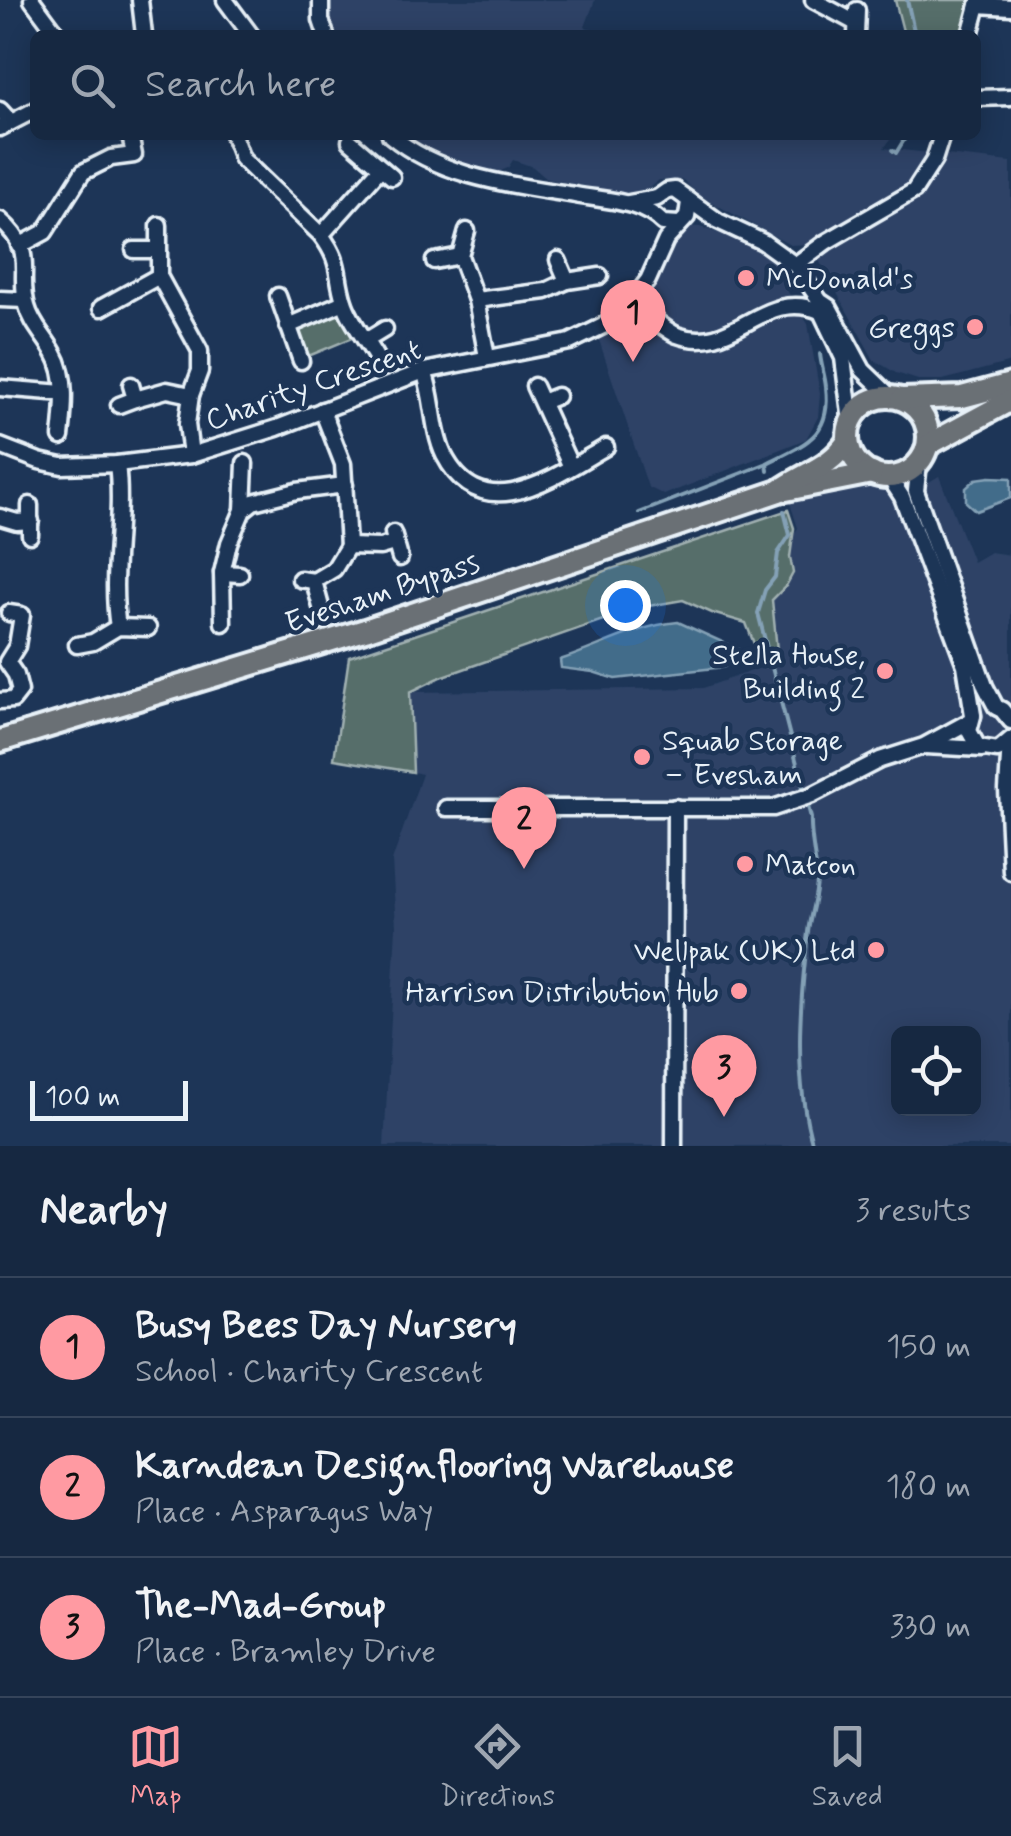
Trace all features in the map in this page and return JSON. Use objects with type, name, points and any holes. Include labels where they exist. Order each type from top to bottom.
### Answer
[{"type":"highway","points":[[1011,384],[962,397],[870,401],[850,431],[854,458],[881,475],[910,470],[923,454],[1011,400]]},
{"type":"highway","points":[[897,398],[921,414],[926,424],[923,454]]},
{"type":"highway","name":"Evesham Bypass","points":[[0,740],[365,630],[779,490],[828,464],[850,431]]},
{"type":"highway","name":"Evesham Bypass","points":[[779,490],[881,475]]},
{"type":"street","points":[[32,0],[54,30]]},
{"type":"street","points":[[140,0],[143,30]]},
{"type":"street","points":[[225,0],[247,30]]},
{"type":"street","points":[[321,0],[324,30]]},
{"type":"street","points":[[813,0],[856,22]]},
{"type":"street","points":[[971,30],[979,3],[1011,7]]},
{"type":"street","points":[[981,98],[1011,97]]},
{"type":"street","points":[[0,110],[6,125],[30,113]]},
{"type":"street","points":[[19,246],[45,232],[83,172],[111,158],[134,155],[131,140]]},
{"type":"street","points":[[235,140],[242,160],[321,235],[338,263],[344,302],[379,363]]},
{"type":"street","points":[[398,140],[437,164],[472,177],[718,221],[763,242],[795,265],[820,306],[843,358],[850,431]]},
{"type":"street","points":[[795,265],[826,242],[914,191],[934,160],[940,140]]},
{"type":"street","points":[[321,235],[387,173],[350,141]]},
{"type":"street","points":[[629,203],[676,190],[675,216]]},
{"type":"street","points":[[658,198],[675,216]]},
{"type":"street","name":"Charity Crescent","points":[[0,446],[62,466],[117,464],[191,454],[233,444],[424,372],[570,342],[603,326],[632,300],[648,280],[675,216]]},
{"type":"street","points":[[0,220],[19,246],[26,268],[25,300],[36,328],[62,368],[61,437]]},
{"type":"street","points":[[159,224],[159,276],[200,351],[200,371],[191,395],[187,424],[191,454]]},
{"type":"street","points":[[468,230],[460,256],[476,300],[487,357]]},
{"type":"street","points":[[134,250],[157,250]]},
{"type":"street","points":[[434,262],[460,256]]},
{"type":"street","points":[[558,260],[567,282]]},
{"type":"street","points":[[100,308],[159,276]]},
{"type":"street","points":[[476,300],[546,291],[567,282],[600,276]]},
{"type":"street","points":[[278,296],[300,361]]},
{"type":"street","points":[[0,299],[25,300]]},
{"type":"street","points":[[632,300],[676,334],[707,338],[787,304],[829,307],[863,370],[897,398]]},
{"type":"street","points":[[288,326],[344,302]]},
{"type":"street","points":[[367,340],[386,329]]},
{"type":"street","points":[[424,372],[444,455],[471,484],[496,493],[536,488],[606,448]]},
{"type":"street","points":[[534,386],[572,467]]},
{"type":"street","points":[[0,388],[63,394]]},
{"type":"street","points":[[119,405],[133,392],[167,390],[191,395]]},
{"type":"street","points":[[542,402],[558,396]]},
{"type":"street","points":[[321,607],[307,580],[334,569],[348,546],[345,485],[337,444],[322,410]]},
{"type":"street","points":[[923,454],[916,491],[986,689],[1006,714]]},
{"type":"street","points":[[222,624],[222,573],[229,543],[244,510],[245,463]]},
{"type":"street","points":[[117,464],[121,516],[112,584],[118,627]]},
{"type":"street","points":[[881,475],[902,497],[964,665],[971,739],[985,750],[1006,790]]},
{"type":"street","points":[[244,510],[254,502],[297,490],[345,485]]},
{"type":"street","points":[[0,517],[17,522],[31,520]]},
{"type":"street","points":[[348,546],[380,547],[393,538],[400,558]]},
{"type":"street","points":[[222,573],[240,574]]},
{"type":"street","points":[[0,701],[14,700],[28,691],[3,661],[18,646],[22,614],[9,613]]},
{"type":"street","points":[[77,644],[93,642],[118,627],[148,628]]},
{"type":"street","points":[[446,808],[773,808],[806,798],[880,760],[924,746],[987,707],[1006,714]]},
{"type":"street","points":[[924,746],[998,750],[1010,740]]},
{"type":"street","points":[[1010,740],[1006,790],[1011,872]]},
{"type":"street","points":[[674,1146],[675,807]]},
{"type":"shaded area","points":[[328,0],[595,0],[585,27],[597,30],[332,30]]},
{"type":"shaded area","points":[[413,140],[890,140],[884,148],[1011,162],[1011,362],[943,380],[918,380],[896,373],[874,360],[810,244],[790,245],[700,196],[683,180],[659,180],[643,193],[619,192],[547,179],[533,167],[513,160],[508,168],[498,172],[444,158]]},
{"type":"shaded area","points":[[685,226],[734,238],[765,253],[790,274],[788,292],[808,324],[820,394],[818,417],[806,439],[664,495],[648,487],[598,337],[630,317],[643,314],[654,300],[652,291],[674,231]]},
{"type":"shaded area","points":[[939,476],[973,562],[990,552],[1011,555],[1011,1146],[384,1146],[396,927],[392,861],[422,774],[413,772],[410,692],[703,688],[763,667],[744,623],[747,600],[798,528],[789,500],[837,487],[878,485],[889,490],[929,482]]},
{"type":"shaded area","points":[[1011,478],[1011,498],[976,511],[966,502],[966,488],[976,479]]},
{"type":"shaded area","points":[[678,622],[738,649],[739,657],[724,667],[615,679],[561,668],[560,660],[632,632]]},
{"type":"green space","points":[[895,0],[973,0],[964,30],[903,30]]},
{"type":"green space","points":[[341,310],[357,336],[306,357],[297,328]]},
{"type":"green space","points":[[788,510],[794,528],[790,557],[793,573],[772,600],[778,660],[763,667],[746,623],[683,600],[637,608],[441,677],[410,692],[413,772],[334,759],[349,657]]},
{"type":"waterway","points":[[907,0],[914,30]]},
{"type":"waterway","points":[[892,150],[896,153],[904,140]]},
{"type":"waterway","points":[[768,471],[767,463],[804,444],[825,417],[827,404],[820,354]]},
{"type":"waterway","points":[[639,513],[765,464]]},
{"type":"waterway","points":[[784,511],[790,535],[778,553],[775,577],[765,590],[758,613],[811,818],[817,886],[805,959],[800,1040],[803,1094],[813,1146]]},
{"type":"place","name":"McDonald's","points":[[746,278]]},
{"type":"place","name":"Greggs","points":[[975,327]]},
{"type":"place","name":"Busy Bees Day Nursery","points":[[633,362]]},
{"type":"place","name":"Stella House, Building 2","points":[[885,671]]},
{"type":"place","name":"Squab Storage – Evesham","points":[[642,757]]},
{"type":"place","name":"Matcon","points":[[745,864]]},
{"type":"place","name":"Karndean Designflooring Warehouse","points":[[524,869]]},
{"type":"place","name":"Wellpak (UK) Ltd","points":[[876,950]]},
{"type":"place","name":"Harrison Distribution Hub","points":[[739,991]]},
{"type":"place","name":"The-Mad-Group","points":[[724,1117]]}]
